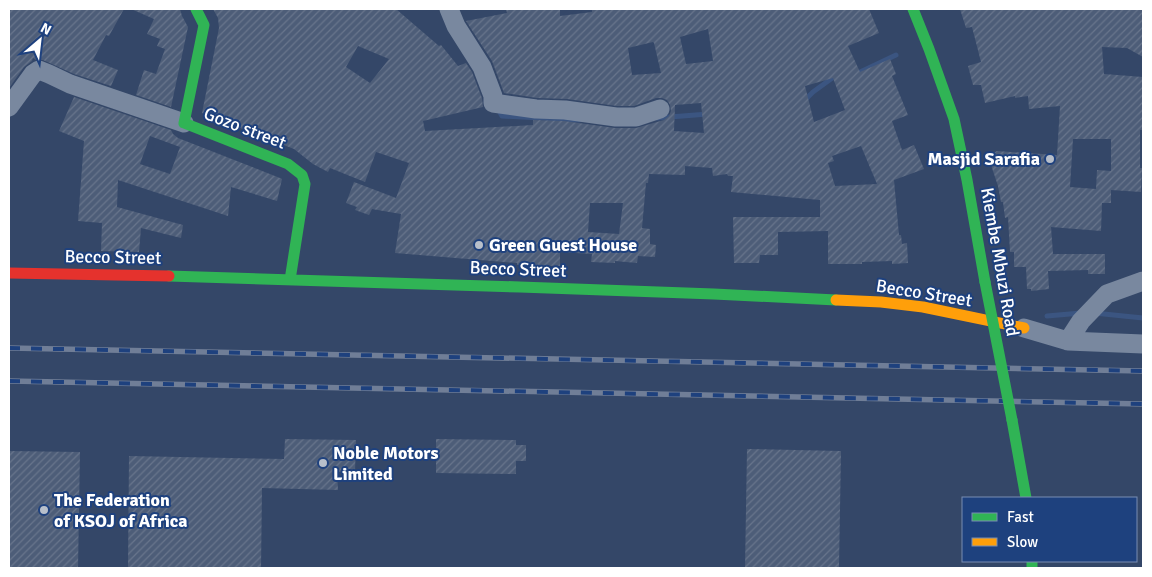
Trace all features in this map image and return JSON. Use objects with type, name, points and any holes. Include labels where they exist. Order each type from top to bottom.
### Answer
[{"type":"street","name":"Gozo street","points":[[196,9],[204,25],[184,123],[288,164],[302,175],[305,184],[290,280]]},
{"type":"street","points":[[449,9],[456,26],[482,67],[493,96],[493,103],[636,117],[660,109]]},
{"type":"street","name":"Kiembe Mbuzi Road","points":[[913,9],[954,119],[1026,497]]},
{"type":"street","points":[[9,107],[32,74],[39,70],[70,84],[184,123]]},
{"type":"street","name":"Becco Street","points":[[9,273],[174,276],[714,294],[881,302],[923,307],[1024,328]]},
{"type":"street","points":[[1068,341],[1082,321],[1107,294],[1143,281]]},
{"type":"street","points":[[1024,328],[1068,341],[1143,344]]},
{"type":"building","points":[[9,9],[124,9],[109,36],[106,35],[93,60],[118,70],[111,86],[33,58],[9,88]]},
{"type":"building","points":[[131,9],[180,9],[188,27],[171,107],[136,95],[144,70],[156,74],[165,49],[157,46],[160,39],[147,34],[154,19]]},
{"type":"building","points":[[213,9],[396,9],[439,46],[441,45],[458,66],[466,63],[472,72],[482,98],[483,107],[423,121],[425,131],[533,125],[533,120],[564,121],[615,128],[636,128],[664,120],[669,116],[671,111],[670,105],[667,100],[662,98],[656,98],[634,106],[617,106],[504,93],[492,61],[466,21],[507,13],[506,9],[560,9],[560,16],[592,12],[592,9],[869,9],[879,33],[848,46],[860,72],[890,59],[896,74],[892,76],[908,115],[892,121],[902,150],[914,145],[924,169],[894,180],[899,235],[901,235],[902,244],[907,243],[908,263],[892,264],[892,261],[862,262],[862,264],[828,264],[828,231],[778,232],[778,255],[760,255],[759,263],[734,263],[733,217],[820,217],[820,200],[731,192],[733,176],[728,176],[727,174],[713,176],[712,168],[685,166],[685,175],[649,174],[648,183],[646,183],[642,228],[650,229],[650,244],[656,245],[655,257],[638,256],[637,263],[615,261],[615,263],[591,262],[592,254],[560,252],[560,266],[517,265],[517,263],[395,253],[401,214],[372,209],[369,215],[355,210],[357,207],[346,203],[354,182],[396,198],[409,163],[376,152],[365,182],[330,168],[328,172],[313,164],[294,149],[202,113],[219,28],[218,18]],"holes":[[[708,29],[713,61],[686,64],[680,37]],[[653,42],[661,73],[632,75],[628,48]],[[358,46],[389,59],[370,83],[346,67]],[[833,78],[845,110],[814,122],[805,86]],[[701,103],[704,133],[674,131],[675,105]],[[861,146],[877,184],[835,186],[828,163],[834,161],[832,156]],[[590,203],[623,203],[619,234],[588,232]]]},
{"type":"building","points":[[960,9],[1143,9],[1143,57],[1127,48],[1102,47],[1104,74],[1143,77],[1143,130],[1140,130],[1141,192],[1111,190],[1111,203],[1102,203],[1101,231],[1051,227],[1053,254],[1105,254],[1105,274],[1088,274],[1088,270],[1048,271],[1049,289],[1031,291],[1031,289],[1027,289],[1026,267],[1014,267],[1014,252],[1010,252],[1008,217],[1005,218],[1003,202],[1001,202],[988,156],[997,151],[1057,155],[1060,106],[1029,109],[1028,96],[1015,98],[1015,96],[985,103],[981,85],[973,85],[968,66],[981,62],[972,27],[966,28]],"holes":[[[1073,139],[1111,139],[1111,171],[1097,170],[1096,189],[1070,187]]]},
{"type":"building","points":[[74,97],[171,130],[178,138],[282,179],[277,201],[231,187],[228,216],[118,180],[117,207],[183,225],[181,238],[141,228],[139,252],[101,251],[102,223],[78,221],[84,141],[59,131]],"holes":[[[150,136],[180,147],[170,174],[140,164]]]},
{"type":"building","points":[[285,439],[356,440],[355,472],[337,472],[338,490],[262,488],[261,568],[128,568],[129,456],[284,459]]},
{"type":"building","points":[[436,439],[516,440],[516,445],[526,445],[526,461],[516,461],[516,474],[436,473]]},
{"type":"building","points":[[747,449],[841,451],[839,568],[745,568]]},
{"type":"building","name":"The Federation of KSOJ of Africa","points":[[9,451],[80,452],[78,568],[9,568]]},
{"type":"waterway","points":[[855,71],[858,73],[896,55]]},
{"type":"waterway","points":[[803,102],[835,76]]},
{"type":"waterway","points":[[497,107],[502,116],[579,120]]},
{"type":"waterway","points":[[657,118],[708,114]]},
{"type":"waterway","points":[[1047,316],[1081,313]]},
{"type":"waterway","points":[[1094,313],[1143,318]]},
{"type":"railway","points":[[9,348],[1143,371]]},
{"type":"railway","points":[[9,381],[1143,404]]},
{"type":"traffic: fast","points":[[196,9],[204,25],[184,123],[288,164],[302,175],[305,184],[290,280]]},
{"type":"traffic: fast","points":[[913,9],[954,119],[985,282]]},
{"type":"traffic: fast","points":[[169,276],[520,287],[836,300]]},
{"type":"traffic: fast","points":[[985,282],[1012,420]]},
{"type":"traffic: fast","points":[[1012,420],[1026,497]]},
{"type":"traffic: fast","points":[[1032,562],[1032,568]]},
{"type":"traffic: slow","points":[[836,300],[881,302],[923,307],[1024,328]]},
{"type":"traffic: jam","points":[[9,273],[169,276]]},
{"type":"place","name":"Masjid Sarafia","points":[[1050,159]]},
{"type":"place","name":"Green Guest House","points":[[479,245]]},
{"type":"place","name":"Noble Motors Limited","points":[[323,463]]},
{"type":"place","name":"The Federation of KSOJ of Africa","points":[[44,510]]}]
